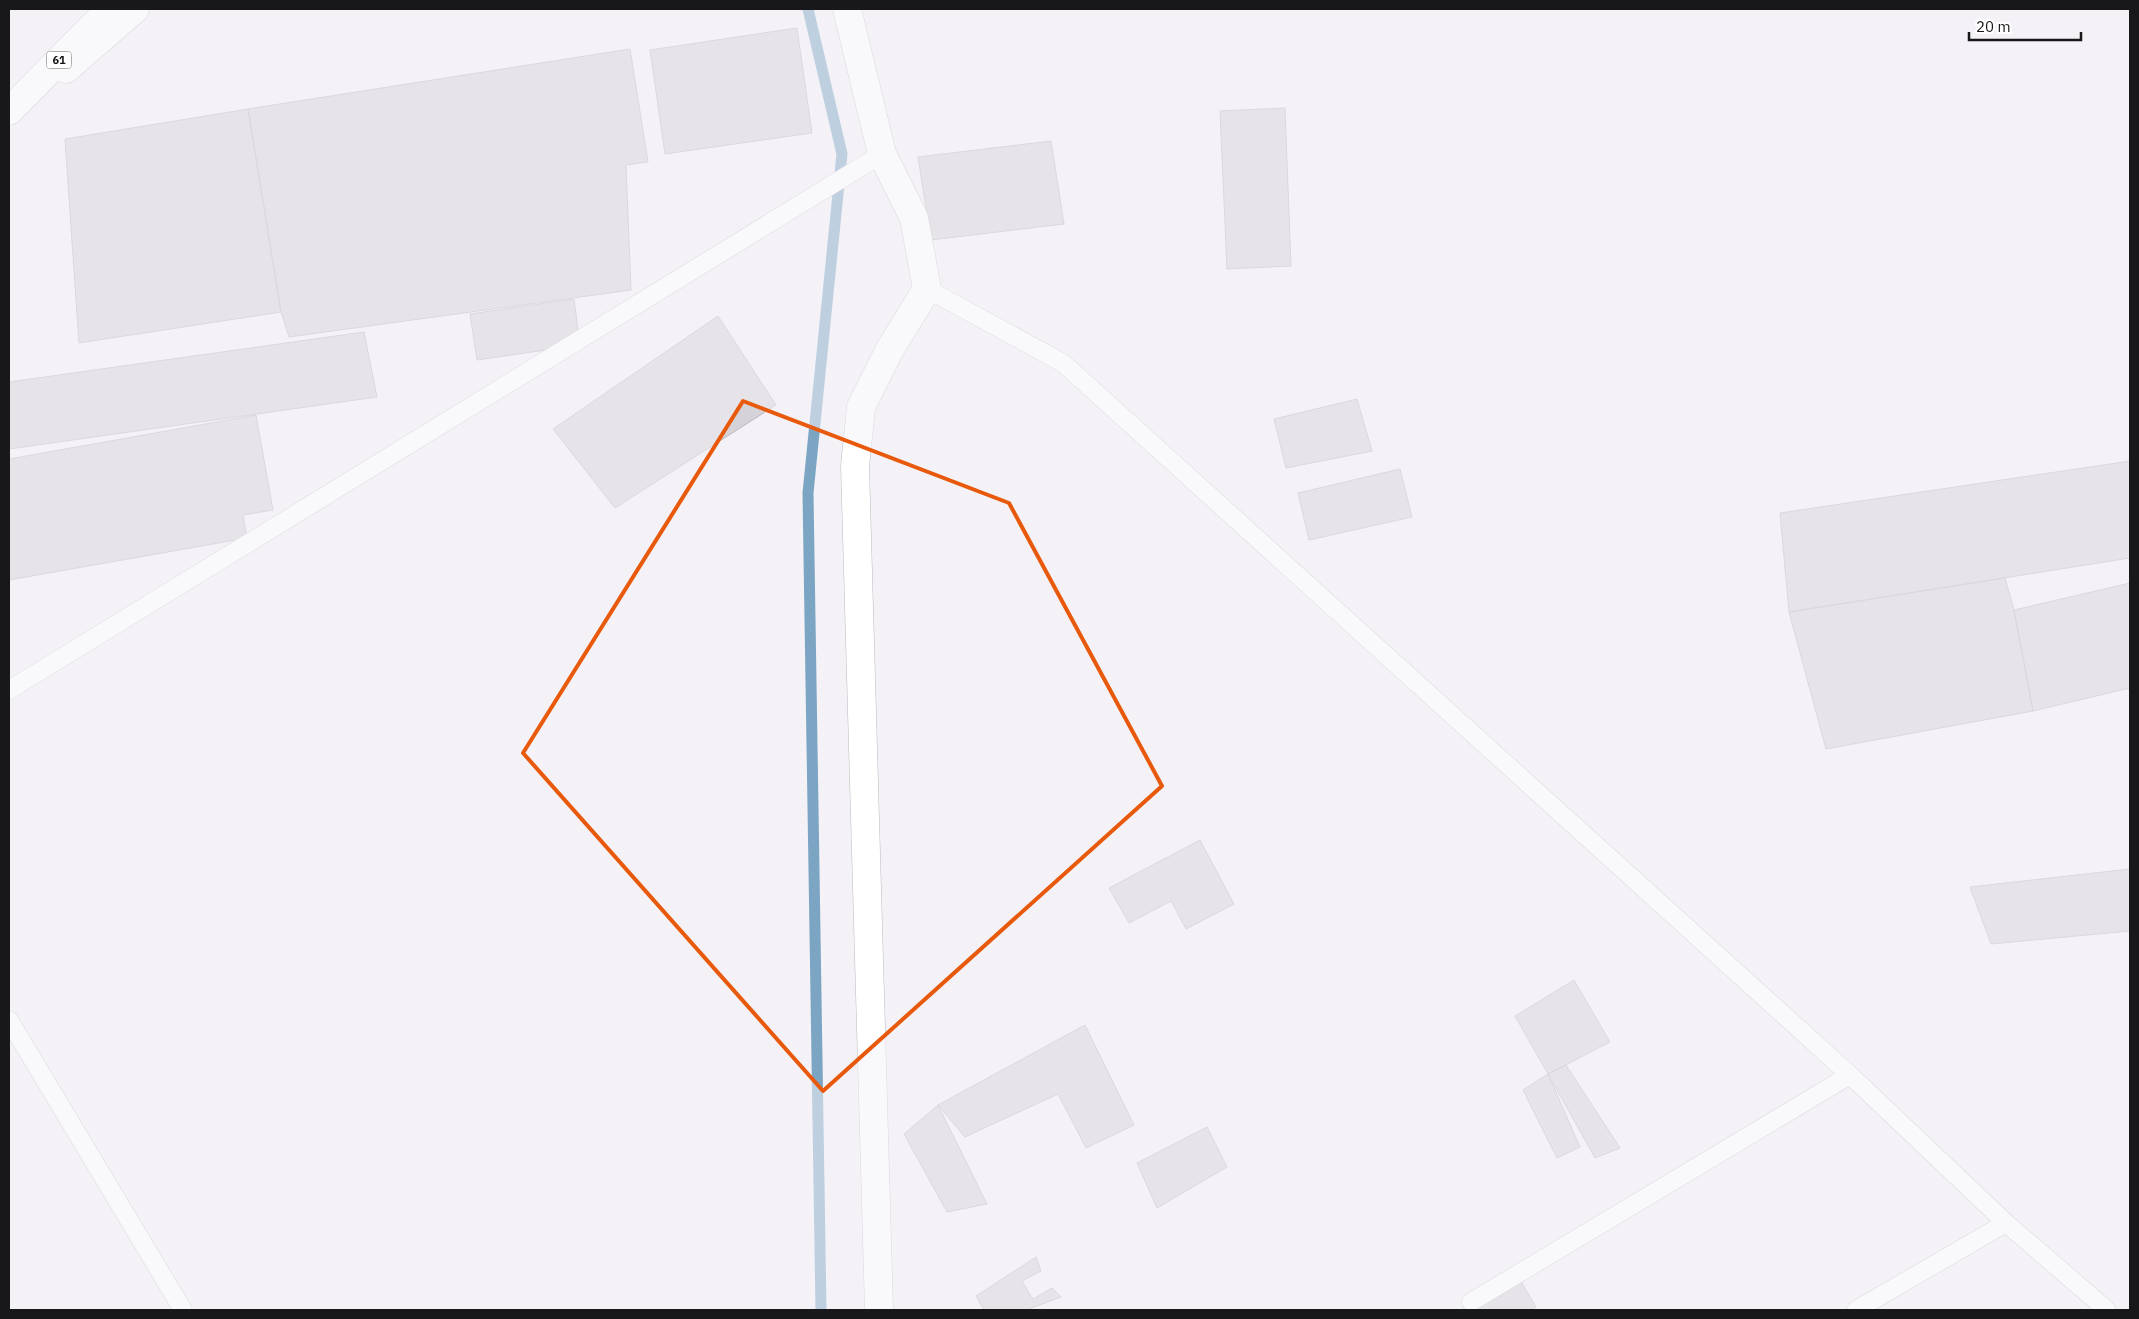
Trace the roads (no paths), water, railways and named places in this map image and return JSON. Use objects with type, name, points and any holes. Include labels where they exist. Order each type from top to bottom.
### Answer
[{"type":"main road","name":"61","points":[[9,111],[110,9]]},
{"type":"main road","points":[[9,123],[26,104],[135,9]]},
{"type":"main road","points":[[847,9],[882,154],[914,218],[927,289],[890,349],[861,407],[856,466],[879,1310]]},
{"type":"lane","points":[[9,690],[882,154]]},
{"type":"lane","points":[[927,289],[1064,363],[1850,1075],[2006,1223],[2107,1310]]},
{"type":"lane","points":[[9,1020],[183,1310]]},
{"type":"lane","points":[[1471,1302],[1850,1075]]},
{"type":"lane","points":[[1856,1310],[2006,1223]]},
{"type":"waterway","points":[[808,9],[842,154],[808,493],[821,1310]]}]
